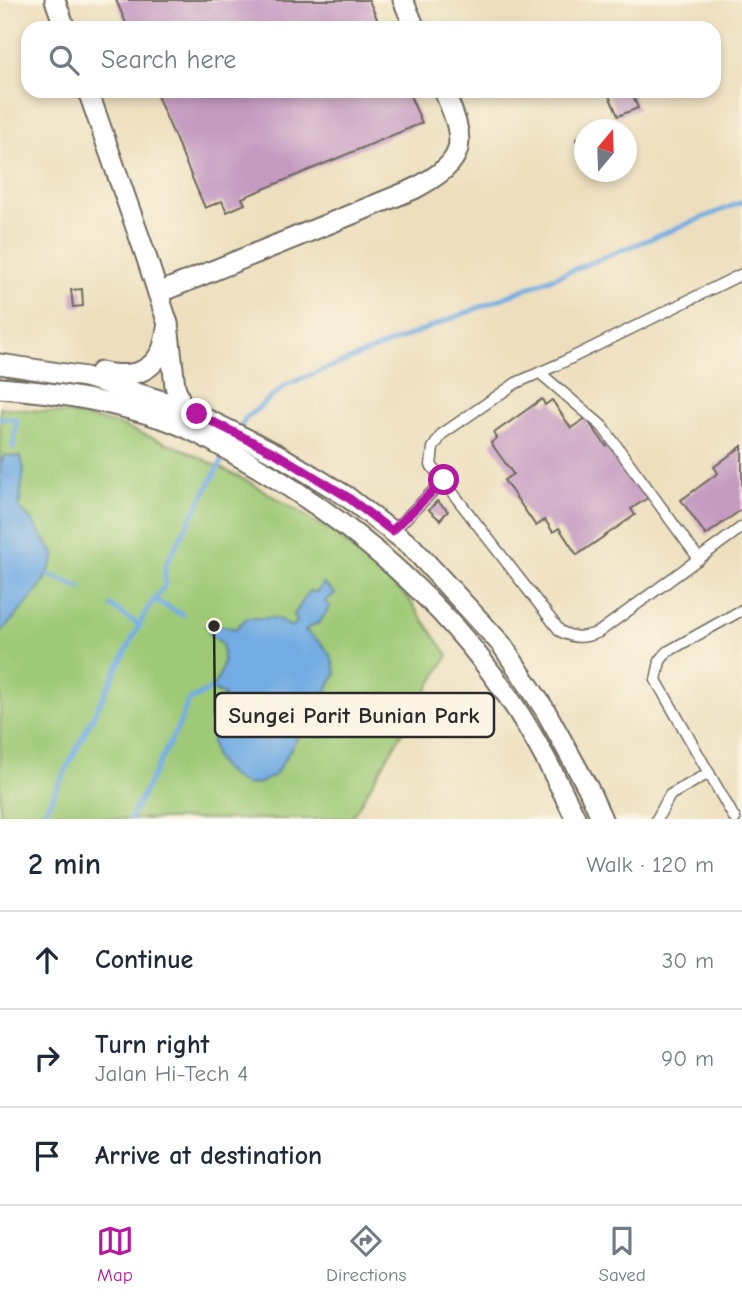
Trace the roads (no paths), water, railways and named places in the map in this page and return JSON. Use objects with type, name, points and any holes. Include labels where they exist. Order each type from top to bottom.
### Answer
[{"type":"street","points":[[55,0],[62,21]]},
{"type":"street","points":[[403,0],[412,21]]},
{"type":"street","points":[[90,98],[168,324],[175,386],[190,410]]},
{"type":"street","points":[[158,293],[414,189],[438,176],[454,161],[460,144],[458,122],[447,98]]},
{"type":"street","points":[[0,364],[85,370],[118,376],[141,373],[161,353],[168,324]]},
{"type":"street","points":[[33,367],[85,377],[190,410],[277,454],[346,496],[411,546],[502,645],[545,710],[589,788],[602,819]]},
{"type":"street","points":[[0,388],[100,401],[167,420],[200,434],[268,473],[356,532],[419,590],[471,648],[509,697],[547,759],[576,819]]},
{"type":"lane","points":[[742,274],[516,383],[442,434],[433,449],[431,465],[560,631],[570,637],[587,637],[599,632],[742,527]]},
{"type":"lane","points":[[540,373],[602,426],[699,559]]},
{"type":"lane","points":[[392,531],[444,480]]},
{"type":"lane","points":[[735,819],[656,680],[656,671],[667,652],[742,610]]},
{"type":"lane","points":[[657,819],[670,795],[709,773]]},
{"type":"water","points":[[5,455],[21,457],[24,469],[19,508],[32,521],[55,556],[39,588],[0,633],[0,463]]},
{"type":"water","points":[[323,583],[335,594],[325,601],[330,607],[319,623],[305,631],[326,649],[336,674],[275,775],[260,783],[246,785],[223,769],[212,747],[214,727],[224,695],[211,689],[222,668],[223,650],[222,643],[210,635],[206,625],[213,623],[235,629],[247,618],[276,618],[292,627],[297,621],[294,615],[309,591],[317,592]]},
{"type":"waterway","points":[[238,432],[245,419],[286,385],[742,202]]},
{"type":"waterway","points":[[0,418],[17,419],[13,448]]},
{"type":"waterway","points":[[41,819],[148,608],[165,585],[165,566],[226,453]]},
{"type":"waterway","points":[[49,575],[81,588]]},
{"type":"waterway","points":[[154,600],[183,615]]},
{"type":"waterway","points":[[111,606],[140,626]]},
{"type":"waterway","points":[[130,819],[180,723],[188,701],[211,689]]},
{"type":"place","name":"Sungei Parit Bunian Park","points":[[214,626]]}]
